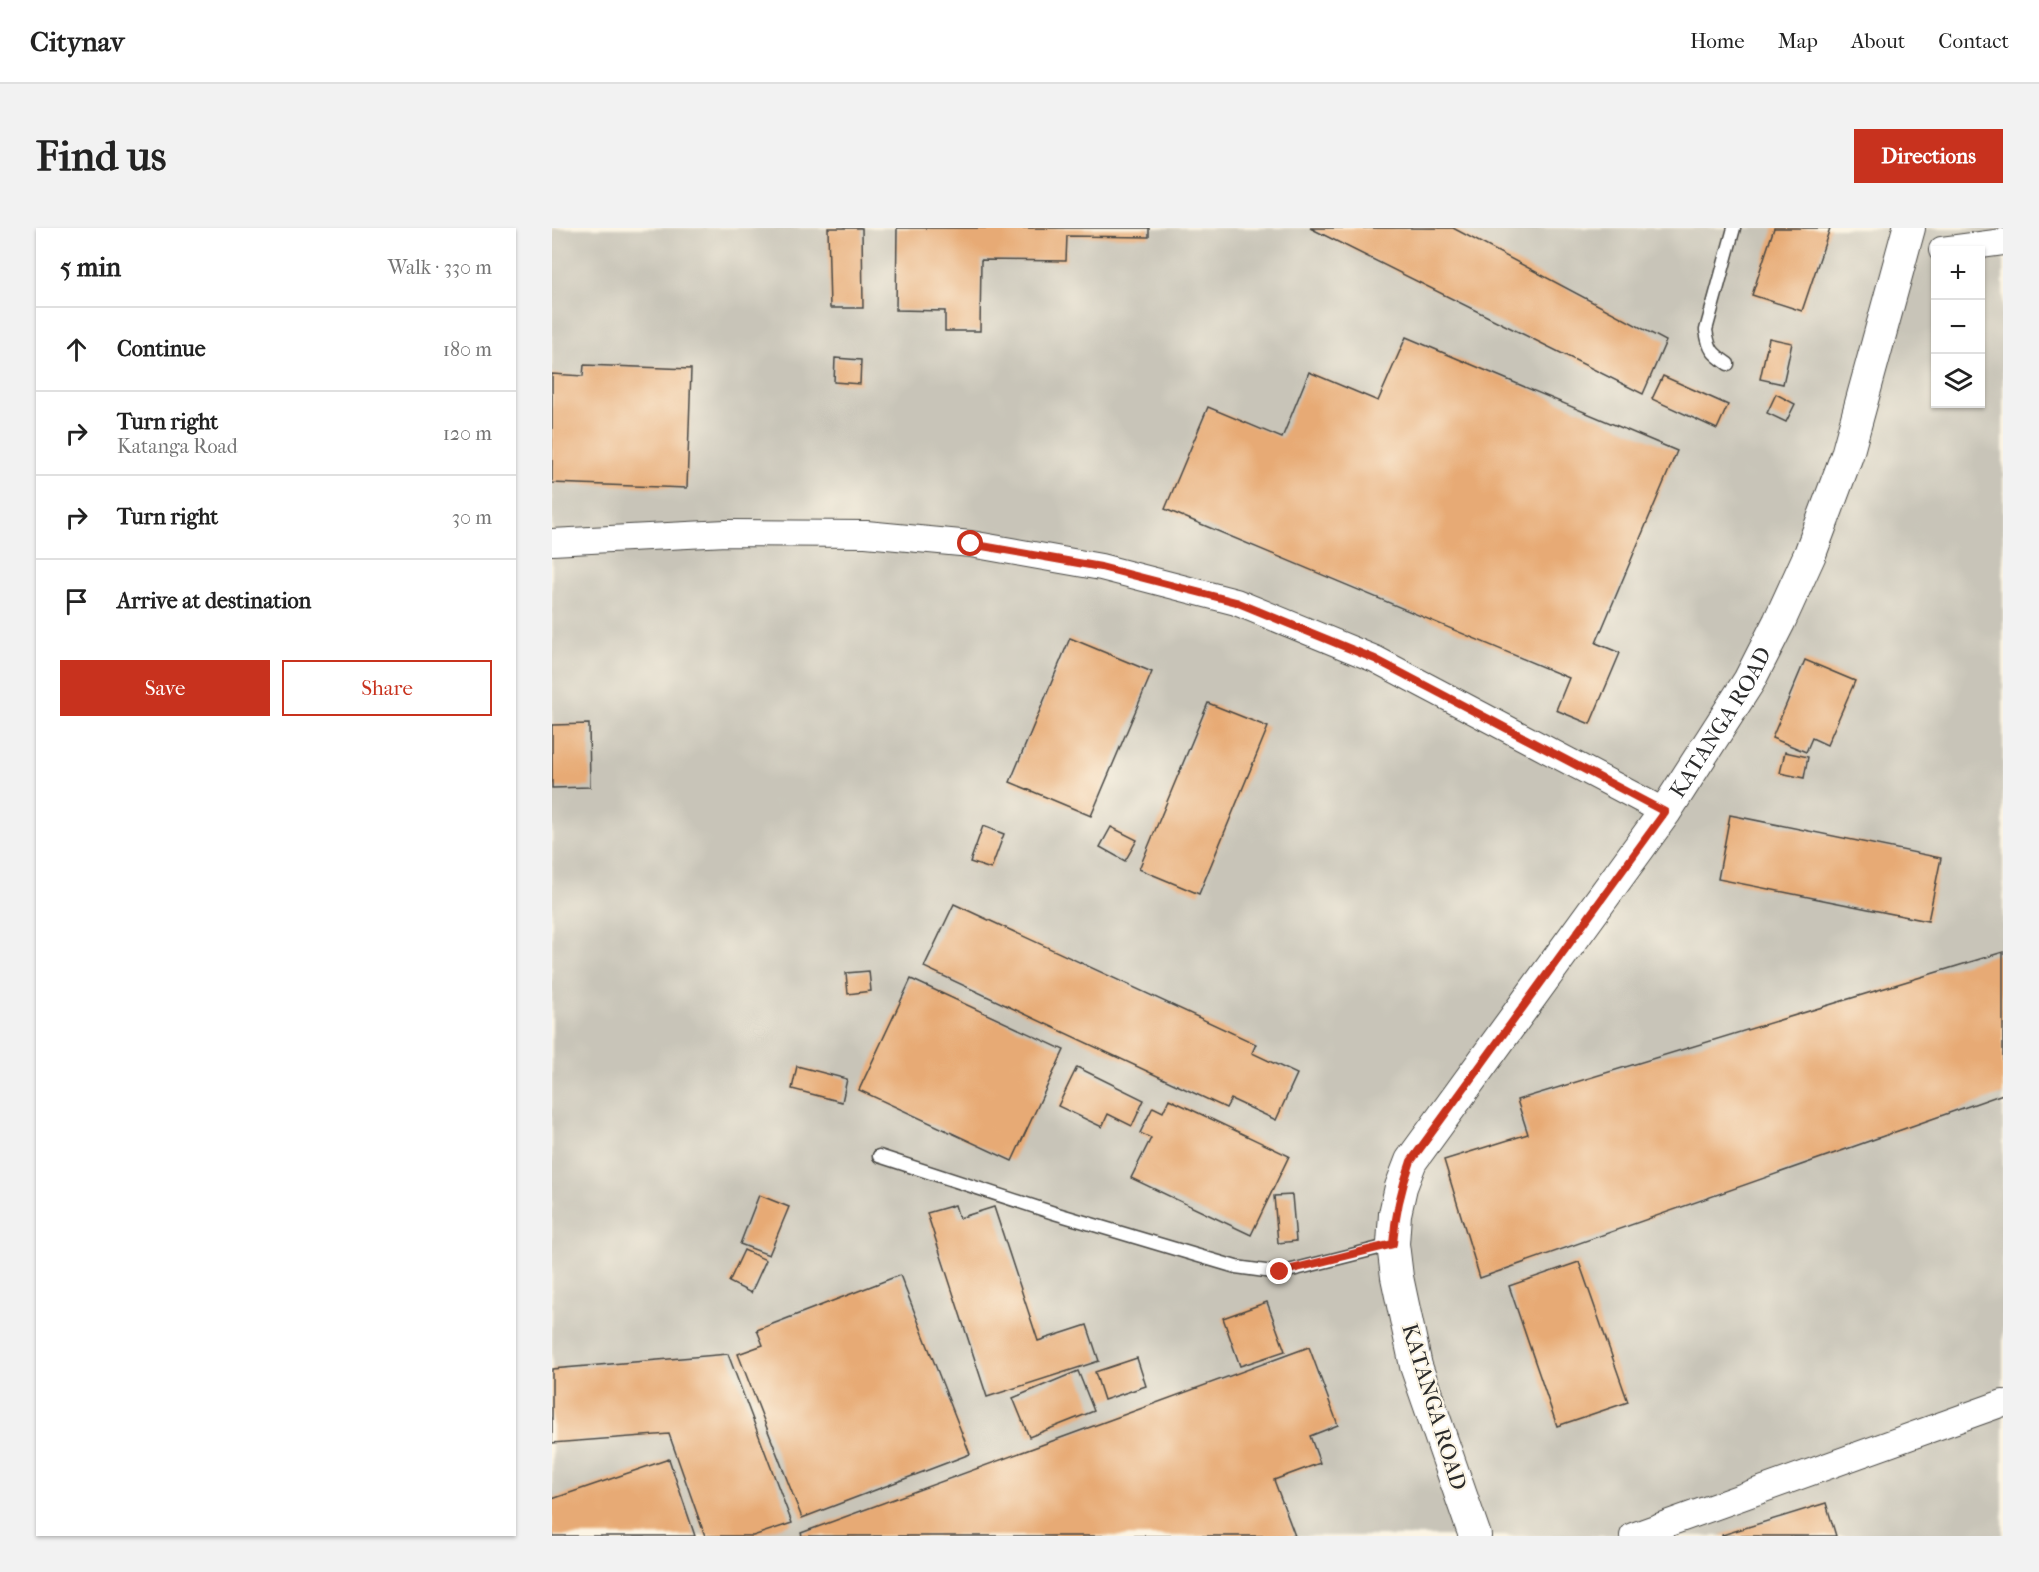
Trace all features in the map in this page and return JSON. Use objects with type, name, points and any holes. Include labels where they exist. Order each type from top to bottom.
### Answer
[{"type":"street","points":[[1906,242],[1931,250]]},
{"type":"street","name":"KATANGA ROAD","points":[[1475,1536],[1416,1366],[1397,1277],[1393,1244],[1395,1214],[1401,1187],[1411,1161],[1665,812],[1749,681],[1810,554],[1847,455],[1906,242]]},
{"type":"street","points":[[1972,246],[2003,242]]},
{"type":"street","points":[[552,542],[726,533],[866,534],[971,544],[1101,567],[1236,602],[1375,659],[1665,812]]},
{"type":"street","points":[[1633,1536],[2003,1403]]},
{"type":"lane","points":[[1728,364],[1715,355],[1708,345],[1706,330],[1734,228]]},
{"type":"lane","points":[[879,1156],[1053,1213],[1236,1267],[1280,1272],[1393,1244]]},
{"type":"shaded area","points":[[552,228],[2003,228],[2003,1536],[552,1536]]},
{"type":"building","points":[[828,228],[862,228],[863,308],[830,308]]},
{"type":"building","points":[[897,228],[1149,228],[1149,237],[1067,236],[1066,261],[981,260],[980,331],[945,331],[945,311],[896,310]]},
{"type":"building","points":[[1310,228],[1453,228],[1666,341],[1643,394]]},
{"type":"building","points":[[1774,228],[1830,228],[1802,311],[1752,295]]},
{"type":"building","points":[[1406,337],[1677,451],[1596,643],[1620,653],[1590,724],[1556,710],[1569,678],[1165,509],[1208,407],[1282,438],[1309,372],[1378,401]]},
{"type":"building","points":[[1769,338],[1792,343],[1783,384],[1760,379]]},
{"type":"building","points":[[835,358],[861,360],[860,384],[834,382]]},
{"type":"building","points":[[584,365],[691,369],[687,488],[552,483],[552,374],[583,376]]},
{"type":"building","points":[[1663,376],[1728,405],[1717,429],[1652,399]]},
{"type":"building","points":[[1776,394],[1795,404],[1786,422],[1767,413]]},
{"type":"building","points":[[1070,638],[1152,672],[1091,816],[1010,782]]},
{"type":"building","points":[[1805,660],[1855,681],[1827,745],[1812,738],[1806,752],[1772,738]]},
{"type":"building","points":[[1208,703],[1268,727],[1199,894],[1139,869]]},
{"type":"building","points":[[589,724],[590,787],[552,788],[552,725]]},
{"type":"building","points":[[1785,752],[1808,757],[1804,778],[1780,773]]},
{"type":"building","points":[[1730,815],[1941,858],[1928,921],[1718,879]]},
{"type":"building","points":[[983,826],[1004,834],[991,869],[970,862]]},
{"type":"building","points":[[1111,827],[1137,840],[1125,861],[1100,847]]},
{"type":"building","points":[[954,904],[1256,1044],[1252,1053],[1297,1074],[1276,1120],[1231,1099],[1226,1108],[924,967]]},
{"type":"building","points":[[2003,952],[2003,1094],[1480,1278],[1444,1160],[1528,1134],[1517,1100]]},
{"type":"building","points":[[869,971],[871,991],[848,994],[846,973]]},
{"type":"building","points":[[911,979],[1064,1050],[1012,1161],[859,1090]]},
{"type":"building","points":[[797,1066],[847,1079],[842,1102],[792,1089]]},
{"type":"building","points":[[1077,1067],[1144,1100],[1132,1126],[1108,1114],[1102,1127],[1058,1106]]},
{"type":"building","points":[[1169,1099],[1289,1156],[1251,1235],[1131,1178],[1151,1138],[1140,1133],[1153,1107],[1163,1112]]},
{"type":"building","points":[[759,1195],[789,1207],[769,1255],[740,1244]]},
{"type":"building","points":[[1292,1195],[1296,1241],[1278,1243],[1274,1196]]},
{"type":"building","points":[[955,1205],[959,1218],[994,1207],[1038,1341],[1087,1325],[1099,1361],[987,1397],[927,1213]]},
{"type":"building","points":[[744,1250],[766,1260],[751,1293],[729,1282]]},
{"type":"building","points":[[1579,1262],[1628,1402],[1557,1426],[1509,1286]]},
{"type":"building","points":[[900,1275],[970,1454],[802,1518],[738,1354],[763,1345],[757,1330]]},
{"type":"building","points":[[1267,1302],[1285,1351],[1240,1366],[1223,1318]]},
{"type":"building","points":[[1309,1347],[1338,1425],[1310,1436],[1320,1463],[1274,1480],[1295,1536],[802,1536],[801,1533]]},
{"type":"building","points":[[728,1354],[792,1523],[753,1536],[705,1536],[669,1434],[552,1443],[552,1369]]},
{"type":"building","points":[[1137,1358],[1146,1386],[1104,1400],[1095,1372]]},
{"type":"building","points":[[1078,1371],[1094,1411],[1029,1437],[1013,1398]]},
{"type":"building","points":[[669,1459],[695,1536],[552,1536],[552,1499]]},
{"type":"building","points":[[1826,1503],[1836,1536],[1722,1536],[1722,1535]]},
{"type":"route","points":[[971,544],[1101,567],[1236,602],[1375,659],[1665,812],[1411,1161],[1401,1187],[1395,1214],[1393,1244],[1280,1272]]}]
